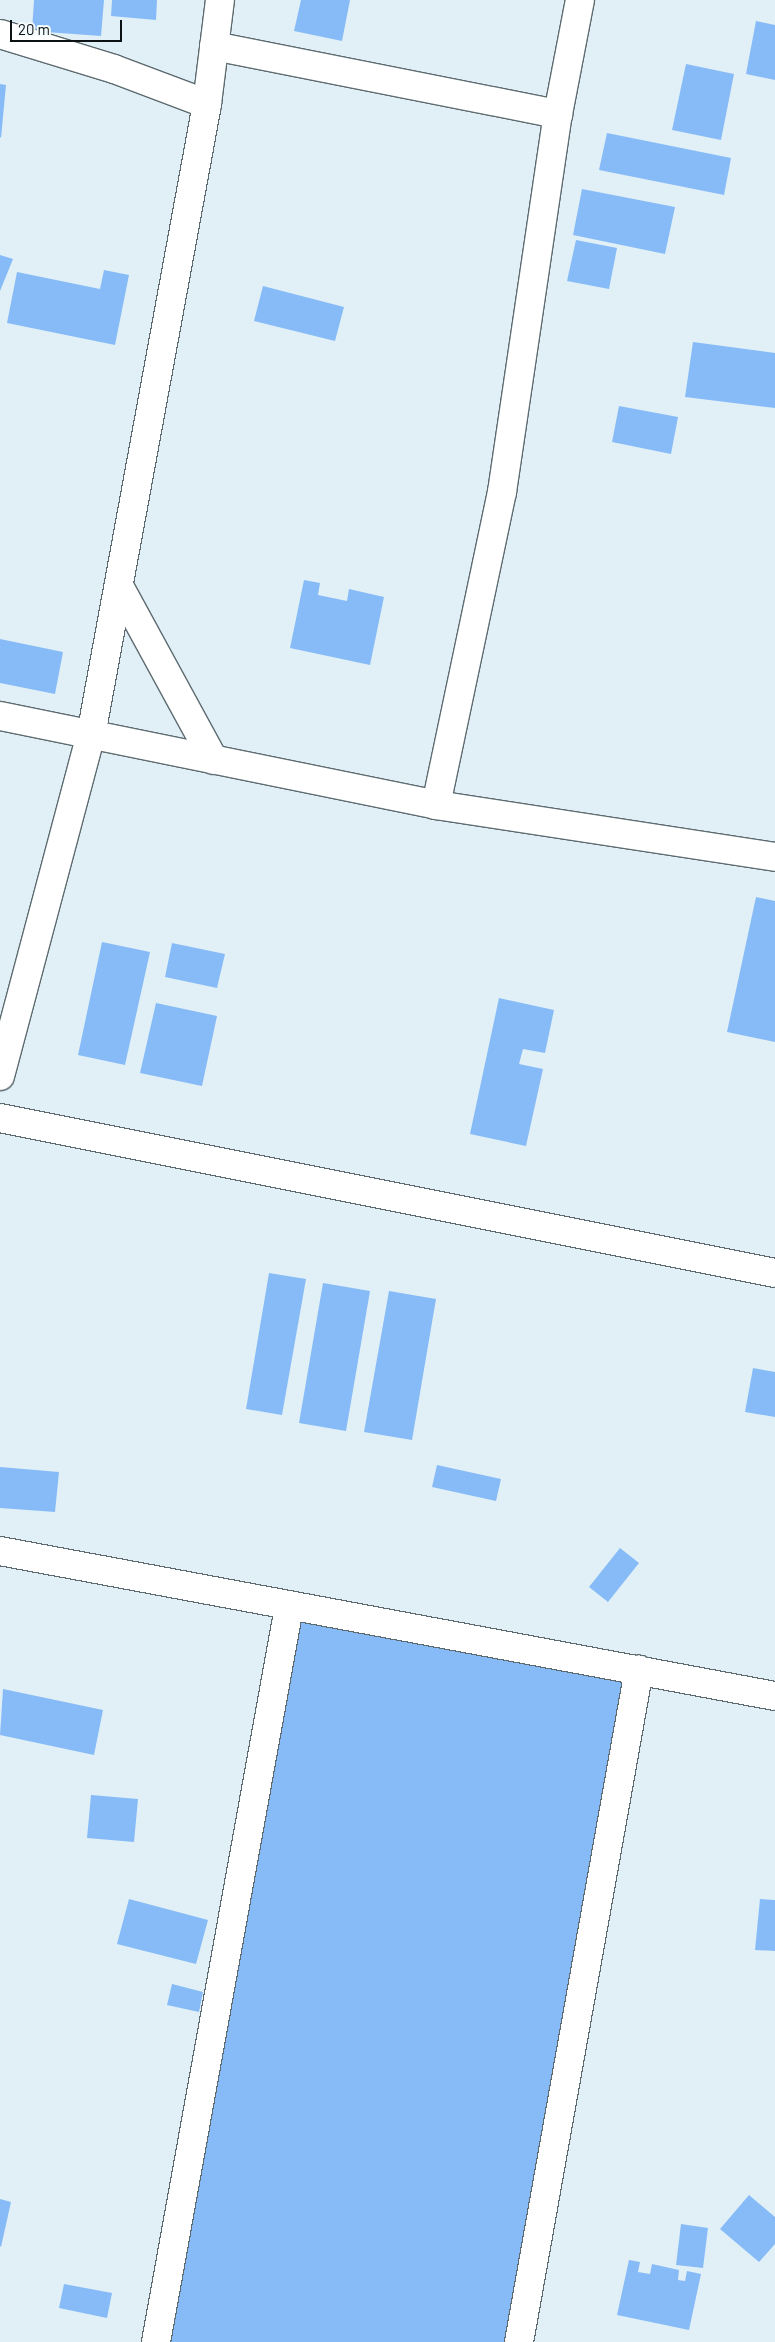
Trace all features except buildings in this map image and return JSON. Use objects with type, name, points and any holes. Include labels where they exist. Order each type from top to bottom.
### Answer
[{"type":"street","points":[[0,1076],[91,735],[208,104],[220,0]]},
{"type":"street","points":[[436,805],[502,492],[558,114],[580,0]]},
{"type":"street","points":[[0,34],[114,69],[208,104]]},
{"type":"street","points":[[214,46],[558,114]]},
{"type":"street","points":[[119,586],[214,760]]},
{"type":"street","points":[[0,716],[436,805],[775,857]]},
{"type":"street","points":[[0,1118],[775,1273]]},
{"type":"street","points":[[0,1551],[289,1607],[775,1696]]},
{"type":"street","points":[[156,2342],[289,1607]]},
{"type":"street","points":[[519,2342],[639,1670]]}]
